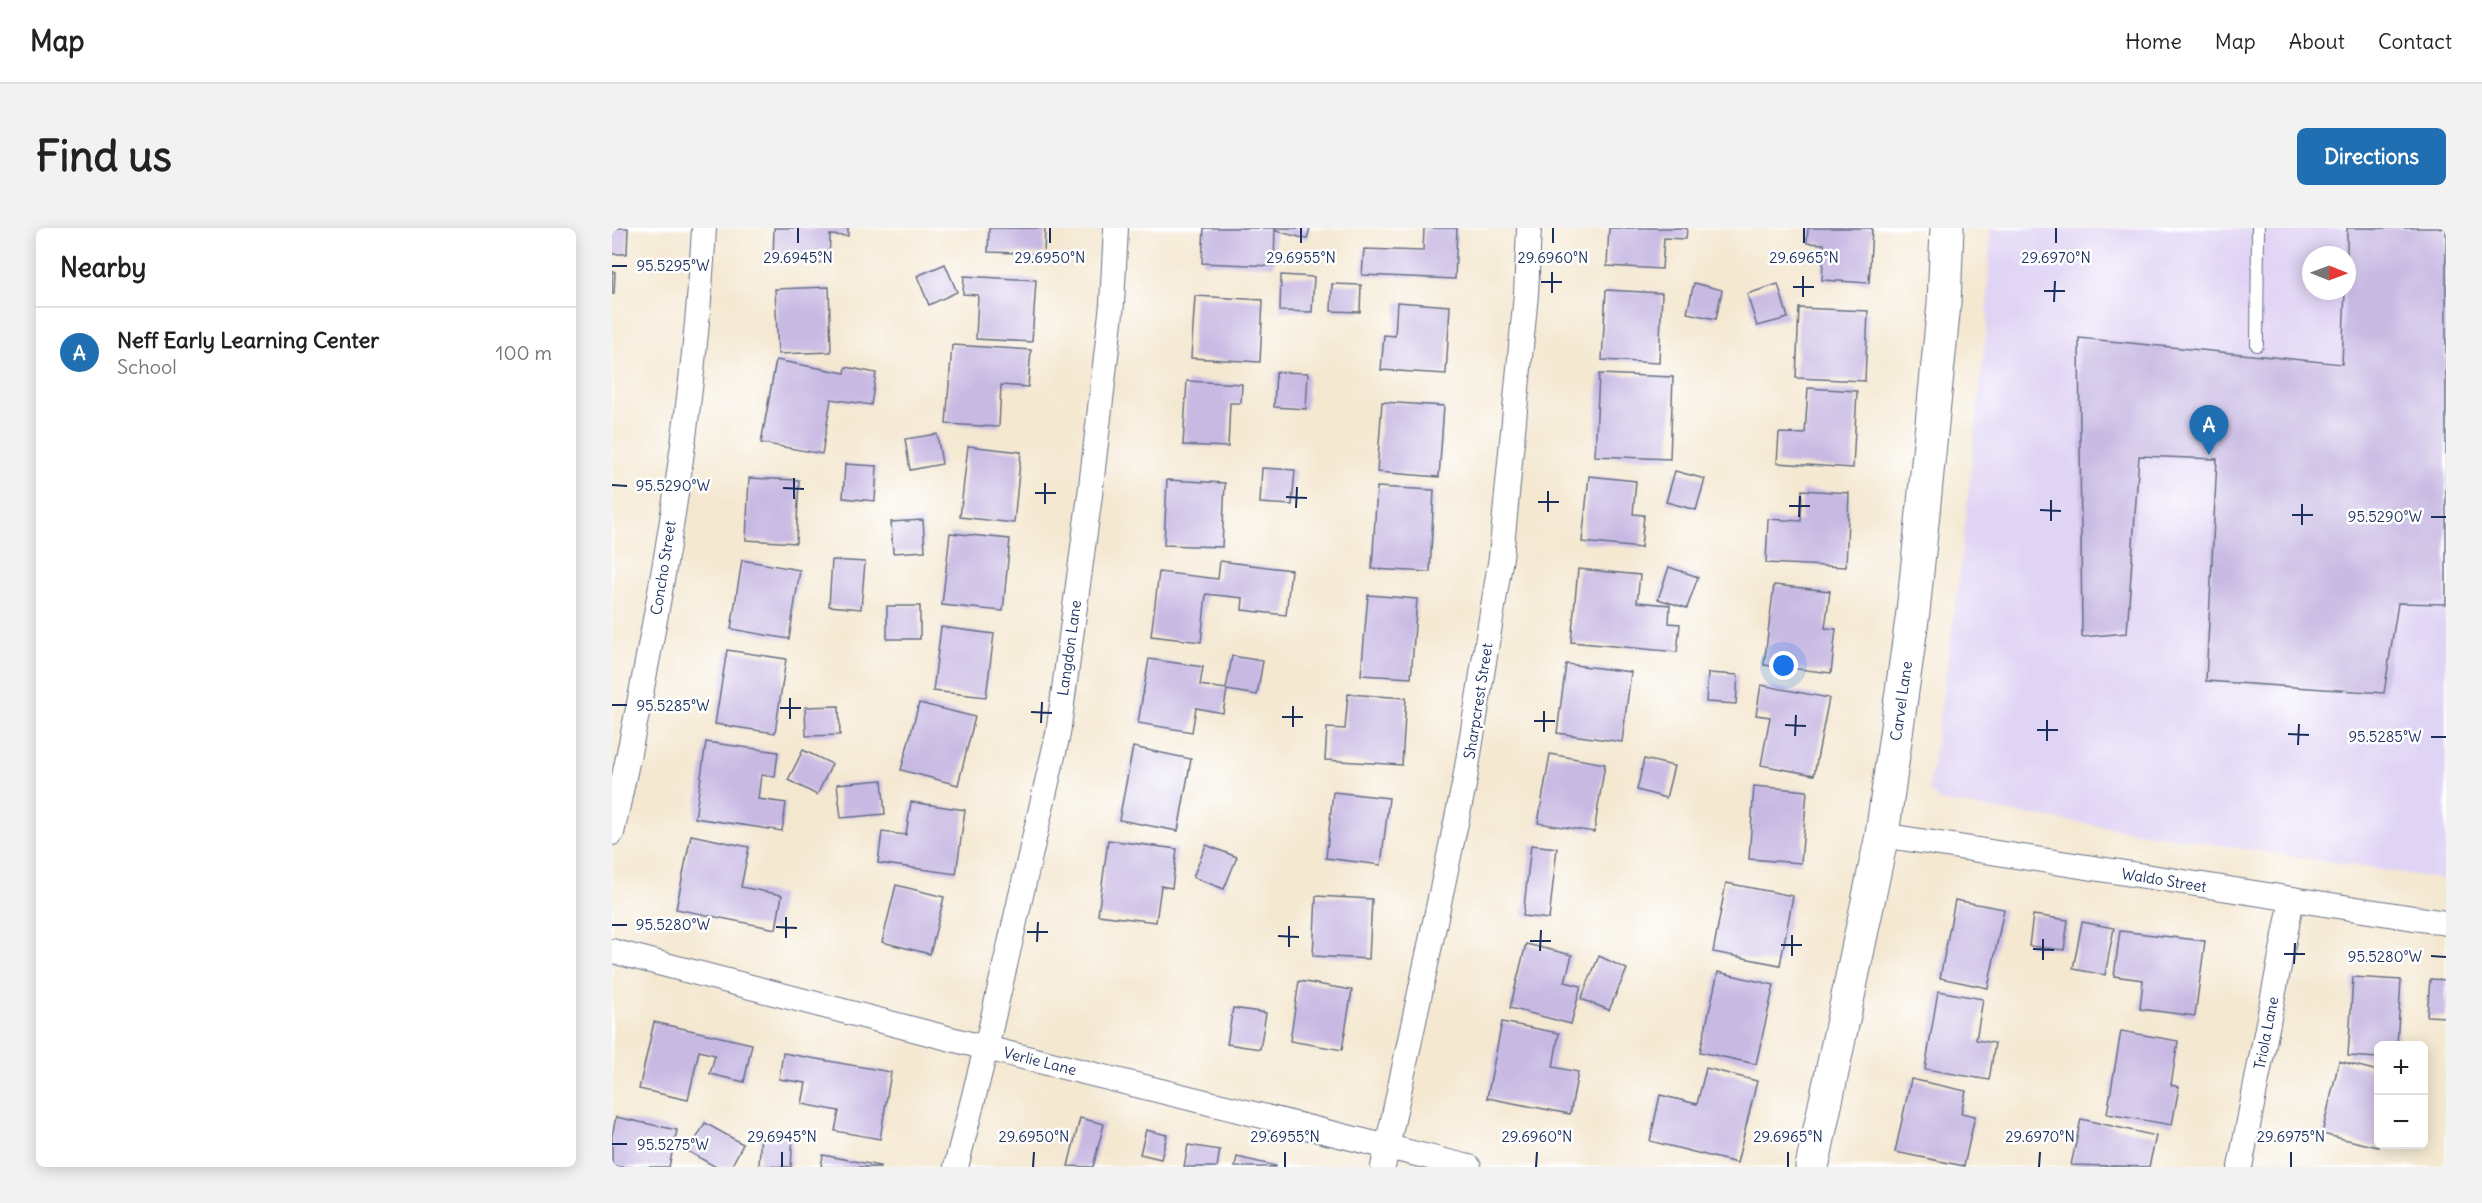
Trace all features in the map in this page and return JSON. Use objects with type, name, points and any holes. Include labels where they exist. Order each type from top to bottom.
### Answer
[{"type":"street","name":"Concho Street","points":[[612,834],[645,684],[681,448],[701,279],[704,228]]},
{"type":"street","name":"Langdon Lane","points":[[956,1167],[986,1048],[1058,734],[1090,495],[1112,304],[1116,228]]},
{"type":"street","name":"Sharpcrest Street","points":[[1385,1158],[1464,785],[1501,557],[1526,294],[1529,228]]},
{"type":"street","name":"Carvel Lane","points":[[1812,1167],[1882,835],[1913,612],[1944,304],[1947,228]]},
{"type":"street","name":"Waldo Street","points":[[1882,835],[2446,923]]},
{"type":"street","name":"Triola Lane","points":[[2241,1167],[2292,899]]},
{"type":"street","name":"Verlie Lane","points":[[612,951],[986,1048],[1385,1158],[1469,1167]]},
{"type":"lane","points":[[2257,345],[2258,228]]},
{"type":"shaded area","points":[[1990,228],[2446,228],[2446,880],[1939,801],[1929,789],[1958,587],[1987,323]]},
{"type":"building","points":[[612,228],[628,228],[627,254],[612,254]]},
{"type":"building","points":[[774,228],[848,228],[848,236],[830,235],[829,263],[773,260]]},
{"type":"building","points":[[989,228],[1045,228],[1044,254],[988,252]]},
{"type":"building","points":[[1204,228],[1275,228],[1274,266],[1202,263]]},
{"type":"building","points":[[1276,228],[1310,228],[1307,239],[1276,231]]},
{"type":"building","points":[[1424,228],[1457,228],[1455,279],[1362,275],[1364,249],[1423,251]]},
{"type":"building","points":[[1609,228],[1687,228],[1686,239],[1664,238],[1662,269],[1607,266]]},
{"type":"building","points":[[1808,228],[1872,228],[1869,283],[1822,280],[1824,244],[1807,243]]},
{"type":"building","points":[[2347,228],[2446,228],[2446,604],[2398,603],[2384,693],[2206,681],[2217,459],[2139,456],[2127,633],[2082,637],[2079,338],[2342,364],[2345,300],[2356,300],[2356,246],[2347,246]]},
{"type":"building","points":[[945,264],[957,292],[929,305],[917,276]]},
{"type":"building","points":[[612,272],[615,272],[614,294],[612,294]]},
{"type":"building","points":[[1281,275],[1314,277],[1312,312],[1280,311]]},
{"type":"building","points":[[964,276],[1036,280],[1032,342],[976,339],[978,295],[963,294]]},
{"type":"building","points":[[1694,283],[1722,290],[1716,319],[1687,313]]},
{"type":"building","points":[[1332,284],[1361,285],[1360,312],[1331,311]]},
{"type":"building","points":[[1778,284],[1788,318],[1757,326],[1747,294]]},
{"type":"building","points":[[829,287],[831,352],[778,354],[775,289]]},
{"type":"building","points":[[1606,290],[1662,293],[1659,363],[1602,360]]},
{"type":"building","points":[[1195,296],[1263,300],[1260,362],[1191,358]]},
{"type":"building","points":[[1397,302],[1450,306],[1446,374],[1381,370],[1384,335],[1395,336]]},
{"type":"building","points":[[1799,308],[1868,311],[1865,381],[1796,378]]},
{"type":"building","points":[[952,345],[1031,350],[1028,387],[1001,385],[999,427],[946,424]]},
{"type":"building","points":[[776,360],[845,373],[846,367],[876,373],[871,405],[831,399],[822,454],[761,443]]},
{"type":"building","points":[[1276,372],[1308,373],[1306,409],[1274,407]]},
{"type":"building","points":[[1599,374],[1673,377],[1670,459],[1595,456]]},
{"type":"building","points":[[1187,381],[1242,384],[1241,403],[1230,403],[1228,447],[1183,445]]},
{"type":"building","points":[[1808,388],[1857,391],[1853,468],[1777,463],[1779,433],[1805,434]]},
{"type":"building","points":[[1382,402],[1444,406],[1439,477],[1377,472]]},
{"type":"building","points":[[937,434],[942,464],[910,470],[905,439]]},
{"type":"building","points":[[968,446],[1021,452],[1014,523],[960,517]]},
{"type":"building","points":[[845,464],[877,466],[875,501],[843,498]]},
{"type":"building","points":[[1262,468],[1295,470],[1292,505],[1260,503]]},
{"type":"building","points":[[1675,471],[1705,479],[1696,510],[1666,502]]},
{"type":"building","points":[[1589,476],[1636,481],[1633,514],[1644,515],[1641,548],[1582,542]]},
{"type":"building","points":[[749,478],[799,480],[796,543],[746,540]]},
{"type":"building","points":[[1167,480],[1225,483],[1222,547],[1164,545]]},
{"type":"building","points":[[1377,487],[1434,490],[1430,572],[1372,569]]},
{"type":"building","points":[[1802,490],[1849,493],[1846,567],[1766,563],[1768,519],[1801,521]]},
{"type":"building","points":[[923,520],[925,551],[893,553],[891,522]]},
{"type":"building","points":[[950,533],[1010,539],[1003,611],[942,605]]},
{"type":"building","points":[[742,560],[800,570],[789,639],[731,629]]},
{"type":"building","points":[[832,560],[865,562],[861,609],[829,606]]},
{"type":"building","points":[[1220,561],[1291,570],[1286,615],[1242,610],[1243,598],[1206,594],[1201,642],[1151,636],[1159,572],[1218,579]]},
{"type":"building","points":[[1669,567],[1698,577],[1687,608],[1658,599]]},
{"type":"building","points":[[1578,569],[1640,575],[1637,602],[1670,605],[1669,623],[1680,624],[1677,652],[1571,642]]},
{"type":"building","points":[[1774,585],[1830,591],[1825,628],[1836,629],[1831,673],[1764,665]]},
{"type":"building","points":[[1368,595],[1417,599],[1411,678],[1361,675]]},
{"type":"building","points":[[887,606],[920,606],[920,639],[887,639]]},
{"type":"building","points":[[941,627],[994,634],[986,697],[933,691]]},
{"type":"building","points":[[727,650],[786,659],[775,733],[715,724]]},
{"type":"building","points":[[1232,656],[1263,661],[1257,695],[1227,690],[1223,713],[1196,708],[1192,732],[1138,723],[1149,659],[1203,667],[1200,685],[1226,689]]},
{"type":"building","points":[[1566,664],[1631,672],[1622,742],[1557,733]]},
{"type":"building","points":[[1708,673],[1738,675],[1736,704],[1706,702]]},
{"type":"building","points":[[1761,685],[1829,698],[1814,775],[1761,765],[1770,717],[1756,715]]},
{"type":"building","points":[[1348,694],[1406,698],[1402,765],[1325,760],[1327,728],[1345,729]]},
{"type":"building","points":[[919,703],[975,717],[958,785],[901,770]]},
{"type":"building","points":[[839,706],[840,735],[806,736],[805,707]]},
{"type":"building","points":[[706,742],[778,752],[775,777],[761,775],[758,799],[786,803],[782,831],[695,818]]},
{"type":"building","points":[[1133,747],[1191,759],[1178,831],[1119,820]]},
{"type":"building","points":[[803,750],[832,764],[817,795],[788,780]]},
{"type":"building","points":[[1550,754],[1605,764],[1594,832],[1538,823]]},
{"type":"building","points":[[1644,759],[1674,766],[1666,798],[1637,790]]},
{"type":"building","points":[[882,780],[885,814],[841,818],[837,784]]},
{"type":"building","points":[[1754,786],[1807,791],[1801,863],[1749,859]]},
{"type":"building","points":[[1333,792],[1389,798],[1381,865],[1326,858]]},
{"type":"building","points":[[911,802],[965,810],[956,874],[878,863],[882,832],[906,835]]},
{"type":"building","points":[[691,835],[749,847],[741,887],[782,895],[776,929],[676,909]]},
{"type":"building","points":[[1108,840],[1177,849],[1172,888],[1161,886],[1156,922],[1098,915]]},
{"type":"building","points":[[1206,845],[1237,857],[1224,889],[1193,877]]},
{"type":"building","points":[[1531,845],[1557,848],[1549,919],[1523,916]]},
{"type":"building","points":[[1726,883],[1793,896],[1780,965],[1713,952]]},
{"type":"building","points":[[896,885],[944,897],[930,954],[882,942]]},
{"type":"building","points":[[1316,896],[1372,899],[1369,959],[1313,956]]},
{"type":"building","points":[[1955,900],[2004,909],[1988,988],[1940,978]]},
{"type":"building","points":[[2033,915],[2068,920],[2064,950],[2029,946]]},
{"type":"building","points":[[2082,922],[2114,928],[2105,975],[2073,969]]},
{"type":"building","points":[[2120,931],[2205,941],[2195,1016],[2140,1009],[2143,980],[2114,976]]},
{"type":"building","points":[[1526,944],[1572,955],[1565,982],[1581,986],[1571,1024],[1510,1008]]},
{"type":"building","points":[[1599,956],[1627,969],[1609,1010],[1581,999]]},
{"type":"building","points":[[1718,972],[1774,985],[1756,1064],[1700,1052]]},
{"type":"building","points":[[2353,977],[2401,980],[2397,1041],[2374,1041],[2374,1058],[2348,1056]]},
{"type":"building","points":[[2430,979],[2446,980],[2446,1017],[2427,1016]]},
{"type":"building","points":[[1299,981],[1352,990],[1342,1050],[1290,1041]]},
{"type":"building","points":[[1938,991],[1983,999],[1976,1040],[1995,1043],[1989,1080],[1925,1069]]},
{"type":"building","points":[[1233,1008],[1266,1013],[1260,1049],[1227,1044]]},
{"type":"building","points":[[654,1022],[752,1044],[744,1082],[710,1074],[715,1055],[699,1051],[688,1100],[639,1089]]},
{"type":"building","points":[[1502,1022],[1559,1033],[1553,1067],[1578,1072],[1570,1114],[1487,1098]]},
{"type":"building","points":[[2121,1031],[2178,1041],[2171,1085],[2179,1087],[2172,1125],[2107,1114]]},
{"type":"building","points":[[783,1053],[891,1072],[880,1139],[835,1131],[839,1111],[802,1104],[806,1083],[779,1079]]},
{"type":"building","points":[[2339,1061],[2374,1070],[2374,1146],[2322,1134]]},
{"type":"building","points":[[1706,1068],[1757,1081],[1737,1163],[1650,1141],[1660,1095],[1697,1104]]},
{"type":"building","points":[[1911,1079],[1966,1091],[1961,1113],[1975,1116],[1964,1166],[1895,1152]]},
{"type":"building","points":[[616,1117],[677,1130],[669,1167],[612,1167],[612,1136]]},
{"type":"building","points":[[1080,1118],[1104,1124],[1093,1167],[1068,1166]]},
{"type":"building","points":[[2081,1119],[2156,1136],[2149,1167],[2071,1165]]},
{"type":"building","points":[[705,1123],[743,1144],[731,1167],[716,1167],[689,1152]]},
{"type":"building","points":[[1146,1130],[1167,1135],[1161,1159],[1140,1154]]},
{"type":"building","points":[[761,1133],[793,1135],[791,1167],[759,1166]]},
{"type":"building","points":[[1188,1145],[1220,1150],[1217,1167],[1184,1167]]},
{"type":"building","points":[[823,1155],[880,1166],[880,1167],[821,1167]]},
{"type":"building","points":[[1237,1157],[1276,1166],[1276,1167],[1235,1167]]},
{"type":"place","name":"Neff Early Learning Center","points":[[2209,455]]}]
